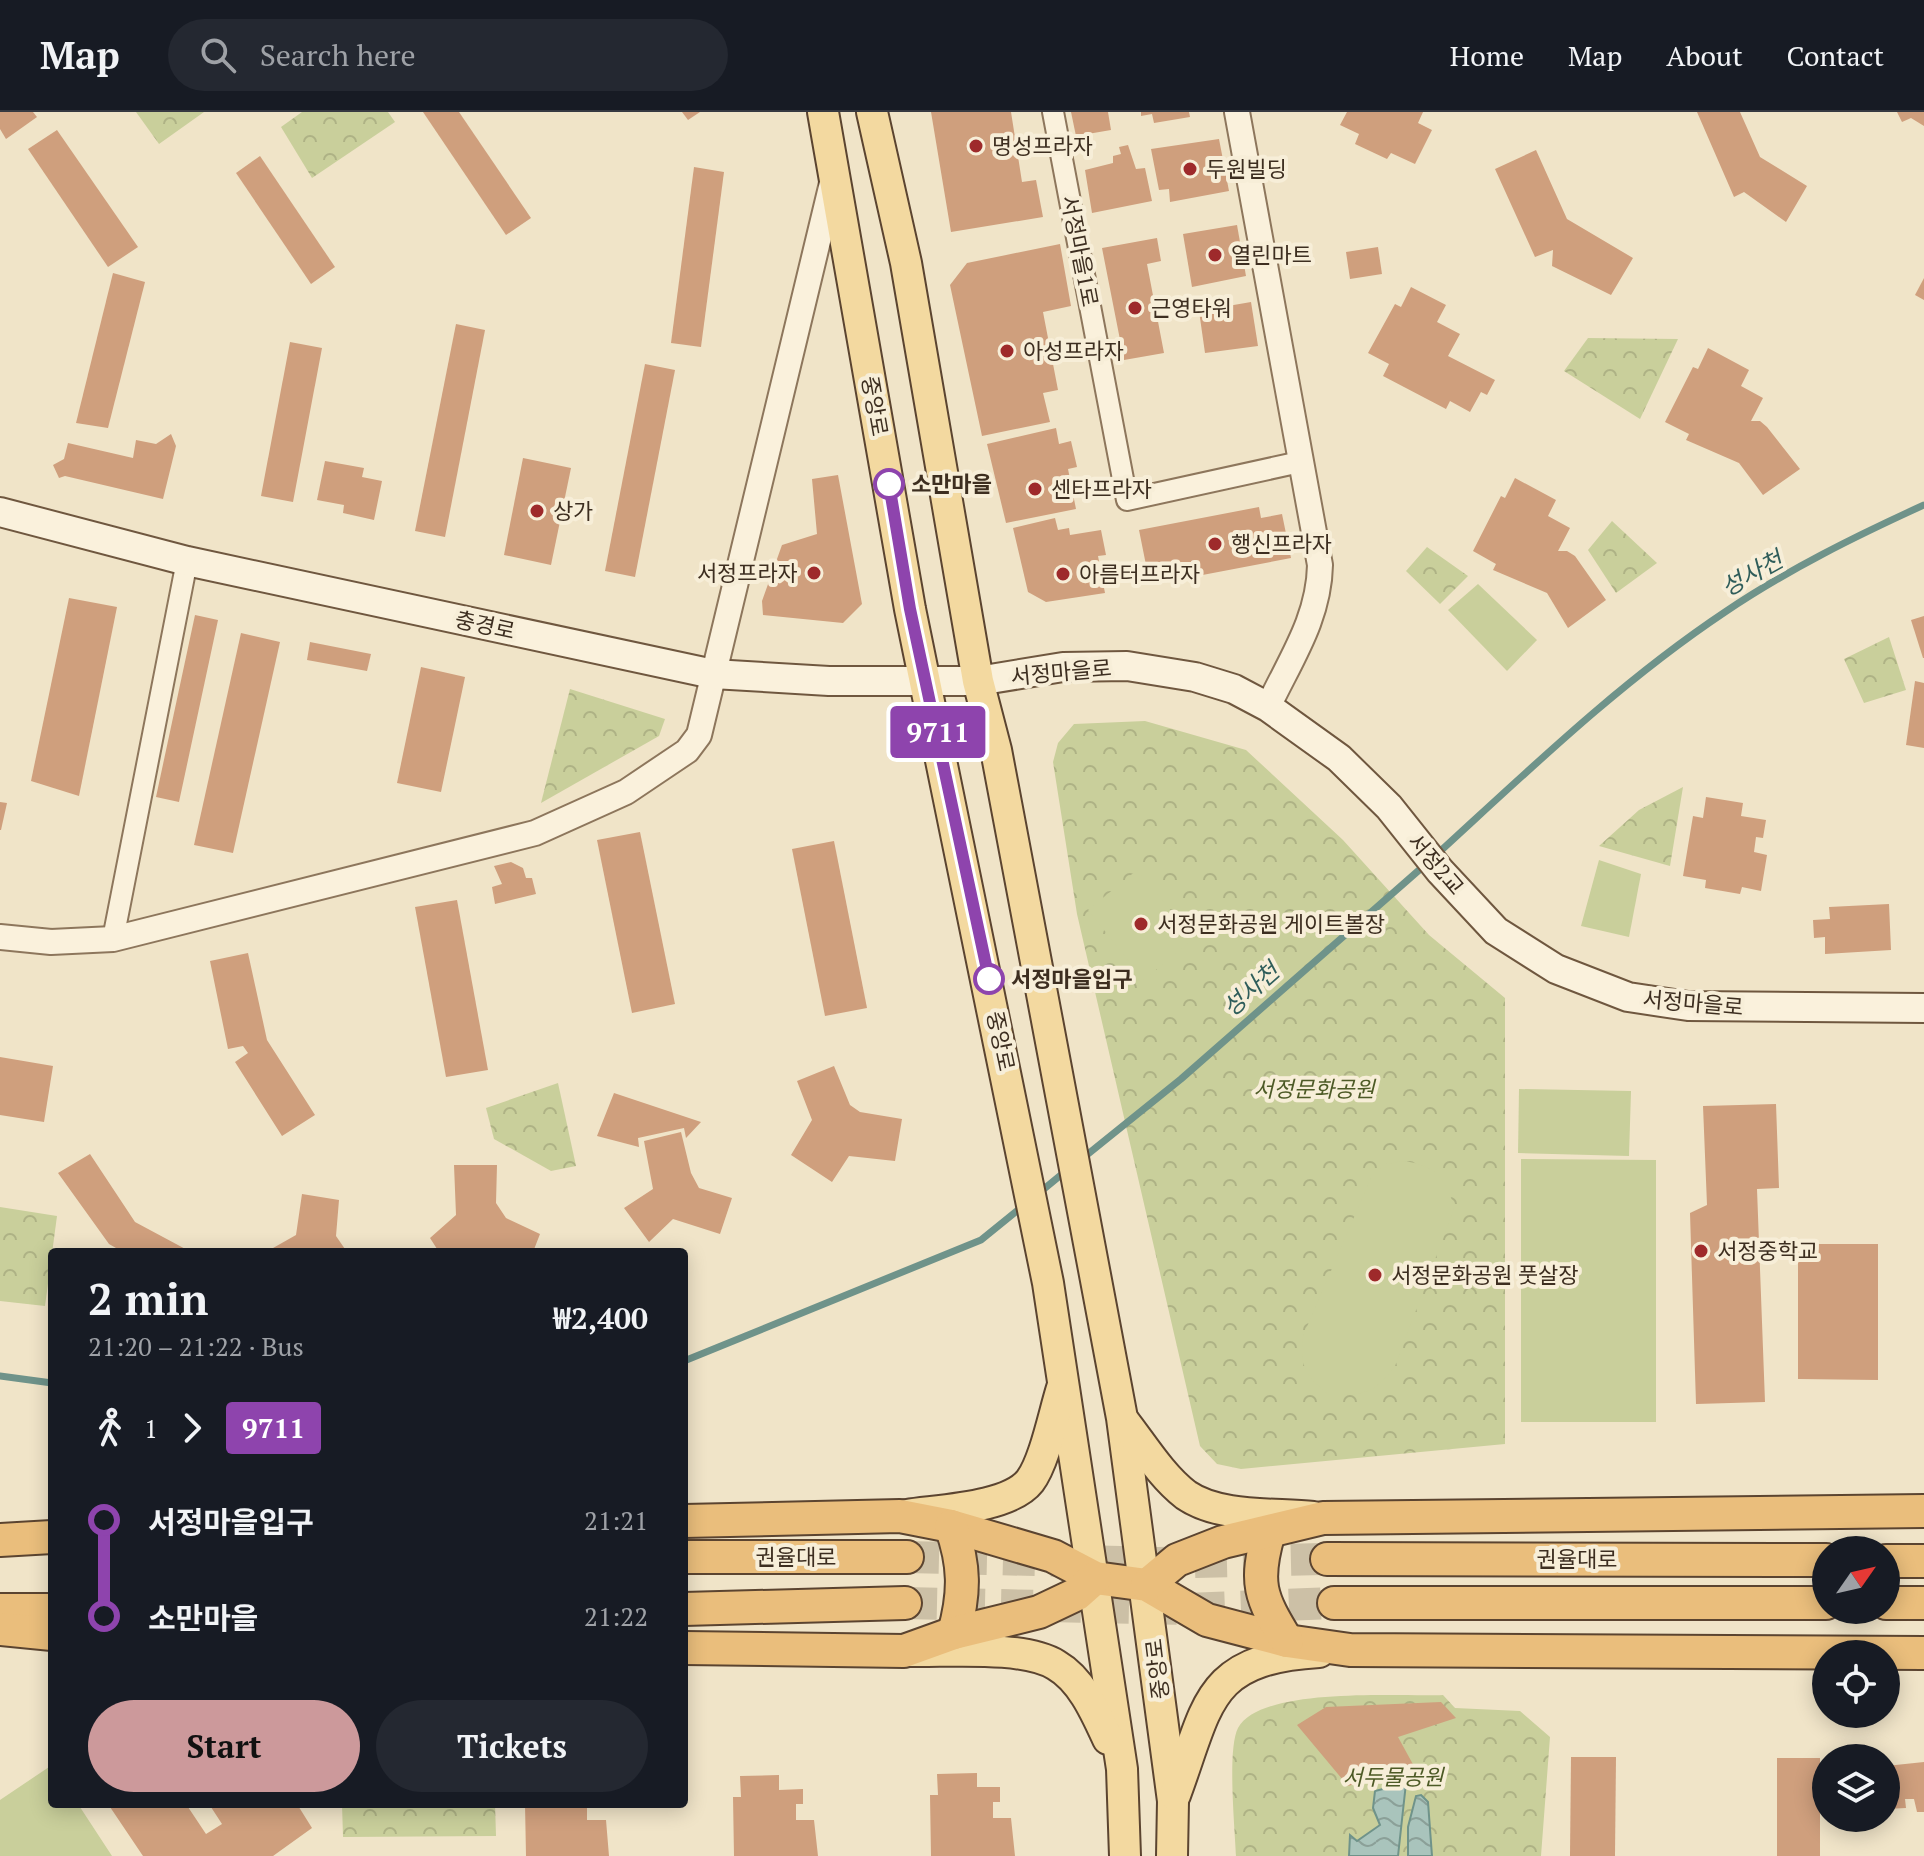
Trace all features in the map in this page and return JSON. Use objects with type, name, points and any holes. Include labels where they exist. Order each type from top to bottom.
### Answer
[{"type":"highway","points":[[1147,1585],[1177,1560],[1223,1542],[1323,1518],[1924,1511]]},
{"type":"highway","points":[[688,1521],[900,1516],[951,1526],[1053,1556],[1095,1578],[1147,1585],[1207,1620],[1287,1641],[1350,1650],[1924,1653]]},
{"type":"highway","points":[[951,1526],[964,1565],[964,1582],[954,1633]]},
{"type":"highway","points":[[1269,1532],[1259,1575],[1260,1590],[1287,1641]]},
{"type":"highway","points":[[0,1540],[48,1537]]},
{"type":"highway","points":[[0,1556],[48,1557]]},
{"type":"highway","name":"권율대로","points":[[688,1557],[907,1557]]},
{"type":"highway","name":"권율대로","points":[[1327,1559],[1812,1560]]},
{"type":"highway","points":[[1900,1561],[1924,1561]]},
{"type":"highway","points":[[688,1648],[904,1651],[954,1633],[1039,1612],[1077,1594],[1095,1578]]},
{"type":"highway","points":[[688,1609],[905,1603]]},
{"type":"highway","name":"권율대로","points":[[1334,1603],[1812,1603]]},
{"type":"highway","points":[[1900,1603],[1924,1603]]},
{"type":"highway","points":[[0,1610],[48,1610]]},
{"type":"highway","points":[[0,1629],[48,1634]]},
{"type":"main road","name":"중앙로","points":[[823,112],[910,609],[1018,1122],[1064,1383]]},
{"type":"main road","points":[[872,112],[906,263],[978,681]]},
{"type":"main road","name":"충경로","points":[[0,512],[187,561],[713,674],[829,681],[978,681]]},
{"type":"main road","name":"서정마을로","points":[[978,681],[1063,667],[1127,666],[1195,677],[1234,689],[1268,707],[1339,758],[1389,807]]},
{"type":"main road","name":"중앙로","points":[[978,681],[996,750],[1122,1418],[1147,1585],[1173,1801],[1172,1856]]},
{"type":"main road","name":"서정2교","points":[[1389,807],[1440,871],[1485,918]]},
{"type":"main road","name":"서정마을로","points":[[1485,918],[1496,931],[1556,969],[1628,997],[1688,1006],[1924,1008]]},
{"type":"main road","points":[[900,1516],[990,1502],[1020,1490],[1030,1481],[1064,1383]]},
{"type":"main road","points":[[1064,1383],[1122,1769],[1125,1856]]},
{"type":"main road","points":[[1122,1418],[1166,1476],[1200,1501],[1237,1510],[1323,1518]]},
{"type":"main road","points":[[1173,1801],[1208,1703],[1219,1685],[1239,1669],[1258,1660],[1350,1650]]},
{"type":"main road","points":[[904,1651],[1028,1655],[1057,1665],[1092,1705],[1122,1769]]},
{"type":"street","name":"서정마을1로","points":[[1053,112],[1127,500],[1300,462]]},
{"type":"street","points":[[1237,112],[1320,565],[1319,594],[1312,620],[1268,707]]},
{"type":"street","points":[[0,937],[51,942],[113,939],[535,833],[626,792],[687,751],[699,735],[835,170]]},
{"type":"street","points":[[113,939],[187,561]]},
{"type":"green space","points":[[136,112],[204,112],[159,144]]},
{"type":"green space","points":[[302,112],[388,112],[395,122],[312,178],[281,127]]},
{"type":"green space","points":[[1588,338],[1678,339],[1640,419],[1564,371]]},
{"type":"green space","points":[[1612,521],[1657,563],[1616,593],[1588,550]]},
{"type":"green space","points":[[1427,547],[1468,576],[1440,604],[1406,571]]},
{"type":"green space","points":[[1478,584],[1537,640],[1507,671],[1448,610]]},
{"type":"green space","points":[[1889,637],[1906,690],[1864,703],[1844,659]]},
{"type":"green space","points":[[570,689],[665,719],[659,736],[541,803]]},
{"type":"green space","name":"서정문화공원","points":[[1145,721],[1246,750],[1343,840],[1429,935],[1505,998],[1505,1444],[1241,1469],[1217,1464],[1200,1446],[1077,914],[1053,762],[1058,743],[1074,724]]},
{"type":"green space","points":[[1683,787],[1670,866],[1599,846],[1639,810]]},
{"type":"green space","points":[[1599,860],[1641,874],[1629,937],[1581,926]]},
{"type":"green space","name":"서정문화공원 게이트볼장","points":[[1137,870],[1194,938],[1144,980],[1088,910]]},
{"type":"green space","points":[[558,1083],[576,1166],[551,1171],[494,1139],[486,1108]]},
{"type":"green space","points":[[1519,1089],[1631,1091],[1629,1156],[1518,1153]]},
{"type":"green space","points":[[1521,1159],[1656,1160],[1656,1422],[1521,1422]]},
{"type":"green space","points":[[1403,1161],[1423,1166],[1438,1175],[1448,1189],[1454,1209],[1395,1366],[1381,1382],[1367,1391],[1329,1395],[1306,1370],[1302,1356],[1303,1336],[1373,1173],[1386,1164]]},
{"type":"green space","points":[[0,1207],[57,1216],[53,1248],[48,1248],[45,1306],[0,1301]]},
{"type":"green space","name":"서두물공원","points":[[1443,1695],[1455,1708],[1520,1711],[1550,1737],[1541,1856],[1236,1856],[1233,1753],[1238,1728],[1252,1715],[1274,1705],[1333,1696]]},
{"type":"green space","points":[[48,1768],[48,1808],[81,1808],[112,1856],[0,1856],[0,1800]]},
{"type":"green space","points":[[342,1808],[495,1808],[496,1836],[343,1837]]},
{"type":"water","points":[[1406,1783],[1398,1856],[1349,1856],[1350,1835],[1357,1841],[1380,1825],[1373,1808],[1375,1791]]},
{"type":"water","points":[[1421,1795],[1428,1802],[1432,1856],[1408,1856],[1408,1827],[1416,1796]]},
{"type":"building","points":[[0,112],[33,112],[37,117],[6,139],[0,129]]},
{"type":"building","points":[[423,112],[459,112],[531,218],[506,235]]},
{"type":"building","points":[[682,112],[700,112],[688,120]]},
{"type":"building","name":"명성프라자","points":[[931,112],[1011,112],[1022,182],[1036,180],[1043,217],[951,232]]},
{"type":"building","points":[[1071,112],[1108,112],[1111,130],[1076,136]]},
{"type":"building","points":[[1141,112],[1189,112],[1190,117],[1154,123],[1152,114],[1141,116]]},
{"type":"building","points":[[1347,112],[1423,112],[1418,123],[1432,130],[1415,164],[1391,153],[1387,159],[1355,144],[1359,134],[1340,125]]},
{"type":"building","points":[[1697,112],[1740,112],[1760,157],[1807,186],[1786,222],[1744,192],[1734,197]]},
{"type":"building","points":[[1897,112],[1924,112],[1924,126],[1911,118],[1902,122]]},
{"type":"building","points":[[57,130],[138,247],[108,267],[28,149]]},
{"type":"building","name":"두원빌딩","points":[[1219,139],[1229,191],[1170,202],[1169,189],[1159,190],[1151,149]]},
{"type":"building","points":[[1128,145],[1136,169],[1145,168],[1152,201],[1092,213],[1085,170],[1113,163],[1113,156],[1121,154],[1119,147]]},
{"type":"building","points":[[1536,150],[1567,219],[1633,258],[1611,295],[1552,266],[1553,250],[1535,257],[1495,169]]},
{"type":"building","points":[[260,156],[335,267],[311,284],[236,173]]},
{"type":"building","points":[[694,167],[724,172],[701,347],[671,343]]},
{"type":"building","name":"열린마트","points":[[1237,225],[1246,276],[1192,287],[1183,234]]},
{"type":"building","name":"근영타워","points":[[1157,238],[1161,261],[1147,264],[1164,353],[1124,360],[1102,248]]},
{"type":"building","name":"아성프라자","points":[[1060,244],[1071,306],[1043,312],[1058,390],[1043,393],[1050,422],[982,436],[950,285],[967,263]]},
{"type":"building","points":[[1378,247],[1382,274],[1350,279],[1346,252]]},
{"type":"building","points":[[113,273],[145,282],[108,428],[76,423]]},
{"type":"building","points":[[1924,278],[1924,300],[1915,295]]},
{"type":"building","points":[[1411,287],[1446,305],[1437,322],[1460,334],[1448,356],[1495,380],[1487,395],[1481,392],[1470,412],[1450,401],[1446,409],[1383,376],[1389,364],[1368,353],[1395,304],[1401,307]]},
{"type":"building","points":[[1251,302],[1258,346],[1205,353],[1199,311]]},
{"type":"building","points":[[456,324],[485,330],[445,537],[415,531]]},
{"type":"building","points":[[290,342],[322,348],[293,502],[261,496]]},
{"type":"building","points":[[1708,348],[1749,370],[1741,386],[1763,398],[1751,421],[1760,421],[1767,427],[1800,469],[1763,495],[1739,463],[1686,440],[1689,434],[1665,422],[1693,367],[1698,369]]},
{"type":"building","points":[[645,364],[675,370],[635,577],[605,571]]},
{"type":"building","name":"센타프라자","points":[[1056,428],[1059,444],[1071,441],[1077,467],[1068,469],[1076,509],[1006,523],[987,444]]},
{"type":"building","points":[[171,434],[176,446],[163,499],[65,476],[59,478],[53,465],[64,459],[68,443],[133,458],[136,440],[156,444]]},
{"type":"building","name":"상가","points":[[523,458],[571,468],[551,565],[504,555]]},
{"type":"building","points":[[325,461],[364,468],[362,477],[382,481],[374,520],[343,513],[344,505],[317,500]]},
{"type":"building","name":"서정프라자","points":[[838,475],[862,604],[843,623],[763,615],[762,601],[782,545],[817,534],[812,479]]},
{"type":"building","points":[[1515,478],[1556,500],[1548,516],[1570,528],[1558,551],[1567,551],[1575,556],[1606,600],[1568,628],[1547,593],[1493,570],[1496,564],[1473,551],[1501,496],[1505,498]]},
{"type":"building","name":"행신프라자","points":[[1259,507],[1261,518],[1282,514],[1291,558],[1150,585],[1139,530]]},
{"type":"building","name":"아름터프라자","points":[[1055,518],[1058,530],[1069,528],[1070,535],[1101,530],[1106,555],[1098,556],[1105,593],[1046,602],[1028,592],[1013,528]]},
{"type":"building","points":[[69,598],[117,607],[79,796],[31,781]]},
{"type":"building","points":[[195,615],[218,620],[179,802],[156,797]]},
{"type":"building","points":[[1924,616],[1924,658],[1923,658],[1911,620]]},
{"type":"building","points":[[241,633],[280,642],[233,853],[194,845]]},
{"type":"building","points":[[310,642],[371,654],[367,671],[307,660]]},
{"type":"building","points":[[421,667],[465,677],[441,792],[397,783]]},
{"type":"building","points":[[1915,681],[1924,683],[1924,748],[1906,745]]},
{"type":"building","points":[[1706,797],[1743,803],[1741,816],[1766,820],[1763,838],[1756,837],[1754,852],[1767,855],[1761,891],[1742,887],[1740,894],[1705,888],[1706,880],[1683,876],[1693,816],[1703,818]]},
{"type":"building","points":[[0,802],[7,803],[1,830],[0,830]]},
{"type":"building","points":[[640,832],[675,1004],[632,1013],[597,840]]},
{"type":"building","points":[[834,841],[867,1008],[825,1016],[792,849]]},
{"type":"building","points":[[511,862],[523,868],[526,878],[532,878],[536,894],[495,904],[492,887],[502,884],[494,866]]},
{"type":"building","points":[[457,900],[488,1070],[446,1077],[415,907]]},
{"type":"building","points":[[1889,904],[1891,950],[1825,954],[1825,937],[1814,938],[1813,920],[1830,919],[1829,907]]},
{"type":"building","points":[[248,953],[267,1040],[315,1115],[282,1136],[235,1062],[248,1053],[243,1046],[228,1049],[210,961]]},
{"type":"building","points":[[0,1057],[53,1066],[44,1122],[0,1115]]},
{"type":"building","points":[[834,1066],[850,1105],[860,1112],[902,1119],[895,1161],[849,1156],[832,1182],[791,1155],[812,1120],[797,1081]]},
{"type":"building","points":[[614,1093],[701,1122],[686,1138],[684,1128],[638,1138],[639,1147],[597,1136]]},
{"type":"building","points":[[1776,1104],[1779,1188],[1757,1189],[1765,1402],[1696,1404],[1690,1213],[1707,1205],[1703,1106]]},
{"type":"building","points":[[681,1132],[691,1173],[699,1188],[732,1198],[720,1234],[673,1219],[649,1242],[624,1208],[653,1189],[644,1141]]},
{"type":"building","points":[[90,1154],[135,1222],[184,1248],[116,1248],[109,1244],[58,1173]]},
{"type":"building","points":[[454,1165],[497,1165],[496,1203],[506,1218],[540,1234],[535,1248],[436,1248],[430,1238],[456,1215]]},
{"type":"building","points":[[302,1194],[339,1200],[336,1236],[344,1248],[273,1248],[296,1235]]},
{"type":"building","points":[[1798,1244],[1878,1244],[1878,1380],[1798,1379]]},
{"type":"building","points":[[1441,1702],[1456,1718],[1398,1737],[1415,1768],[1348,1786],[1297,1725],[1326,1707]]},
{"type":"building","points":[[1571,1757],[1616,1757],[1615,1856],[1570,1856]]},
{"type":"building","points":[[1777,1758],[1812,1758],[1812,1832],[1820,1832],[1820,1856],[1777,1856]]},
{"type":"building","points":[[1924,1762],[1924,1812],[1917,1812],[1914,1799],[1905,1799],[1906,1808],[1900,1808],[1900,1765]]},
{"type":"building","points":[[977,1773],[977,1787],[1000,1787],[1000,1802],[993,1802],[993,1818],[1011,1818],[1015,1856],[931,1856],[930,1795],[938,1795],[937,1774]]},
{"type":"building","points":[[779,1775],[779,1790],[803,1789],[803,1804],[796,1804],[796,1820],[814,1820],[818,1856],[734,1856],[733,1797],[741,1797],[740,1776]]},
{"type":"building","points":[[111,1808],[189,1808],[206,1834],[222,1824],[212,1808],[300,1808],[312,1828],[273,1856],[143,1856]]},
{"type":"building","points":[[525,1808],[587,1808],[587,1820],[606,1820],[609,1856],[526,1856]]},
{"type":"waterway","name":"성사천","points":[[1435,856],[1576,728],[1686,639],[1797,568],[1924,505]]},
{"type":"waterway","name":"성사천","points":[[1083,1158],[1181,1079],[1426,864]]},
{"type":"waterway","name":"성사천","points":[[1039,1193],[1067,1170]]},
{"type":"waterway","name":"성사천","points":[[688,1359],[981,1240],[1023,1206]]},
{"type":"waterway","name":"성사천","points":[[0,1376],[48,1382]]},
{"type":"tunnel","points":[[907,1557],[1158,1563],[1327,1559]]},
{"type":"tunnel","points":[[905,1603],[1184,1609],[1334,1603]]},
{"type":"bus line","name":"9711","points":[[889,484],[910,609],[989,979]]},
{"type":"place","name":"명성프라자","points":[[976,146]]},
{"type":"place","name":"두원빌딩","points":[[1190,169]]},
{"type":"place","name":"열린마트","points":[[1215,255]]},
{"type":"place","name":"근영타워","points":[[1135,308]]},
{"type":"place","name":"아성프라자","points":[[1007,351]]},
{"type":"place","name":"소만마을","points":[[889,484]]},
{"type":"place","name":"센타프라자","points":[[1035,489]]},
{"type":"place","name":"상가","points":[[537,511]]},
{"type":"place","name":"행신프라자","points":[[1215,544]]},
{"type":"place","name":"서정프라자","points":[[814,573]]},
{"type":"place","name":"아름터프라자","points":[[1063,574]]},
{"type":"place","name":"서정문화공원 게이트볼장","points":[[1141,924]]},
{"type":"place","name":"서정마을입구","points":[[989,979]]},
{"type":"place","name":"서정중학교","points":[[1701,1251]]},
{"type":"place","name":"서정문화공원 풋살장","points":[[1375,1275]]}]
